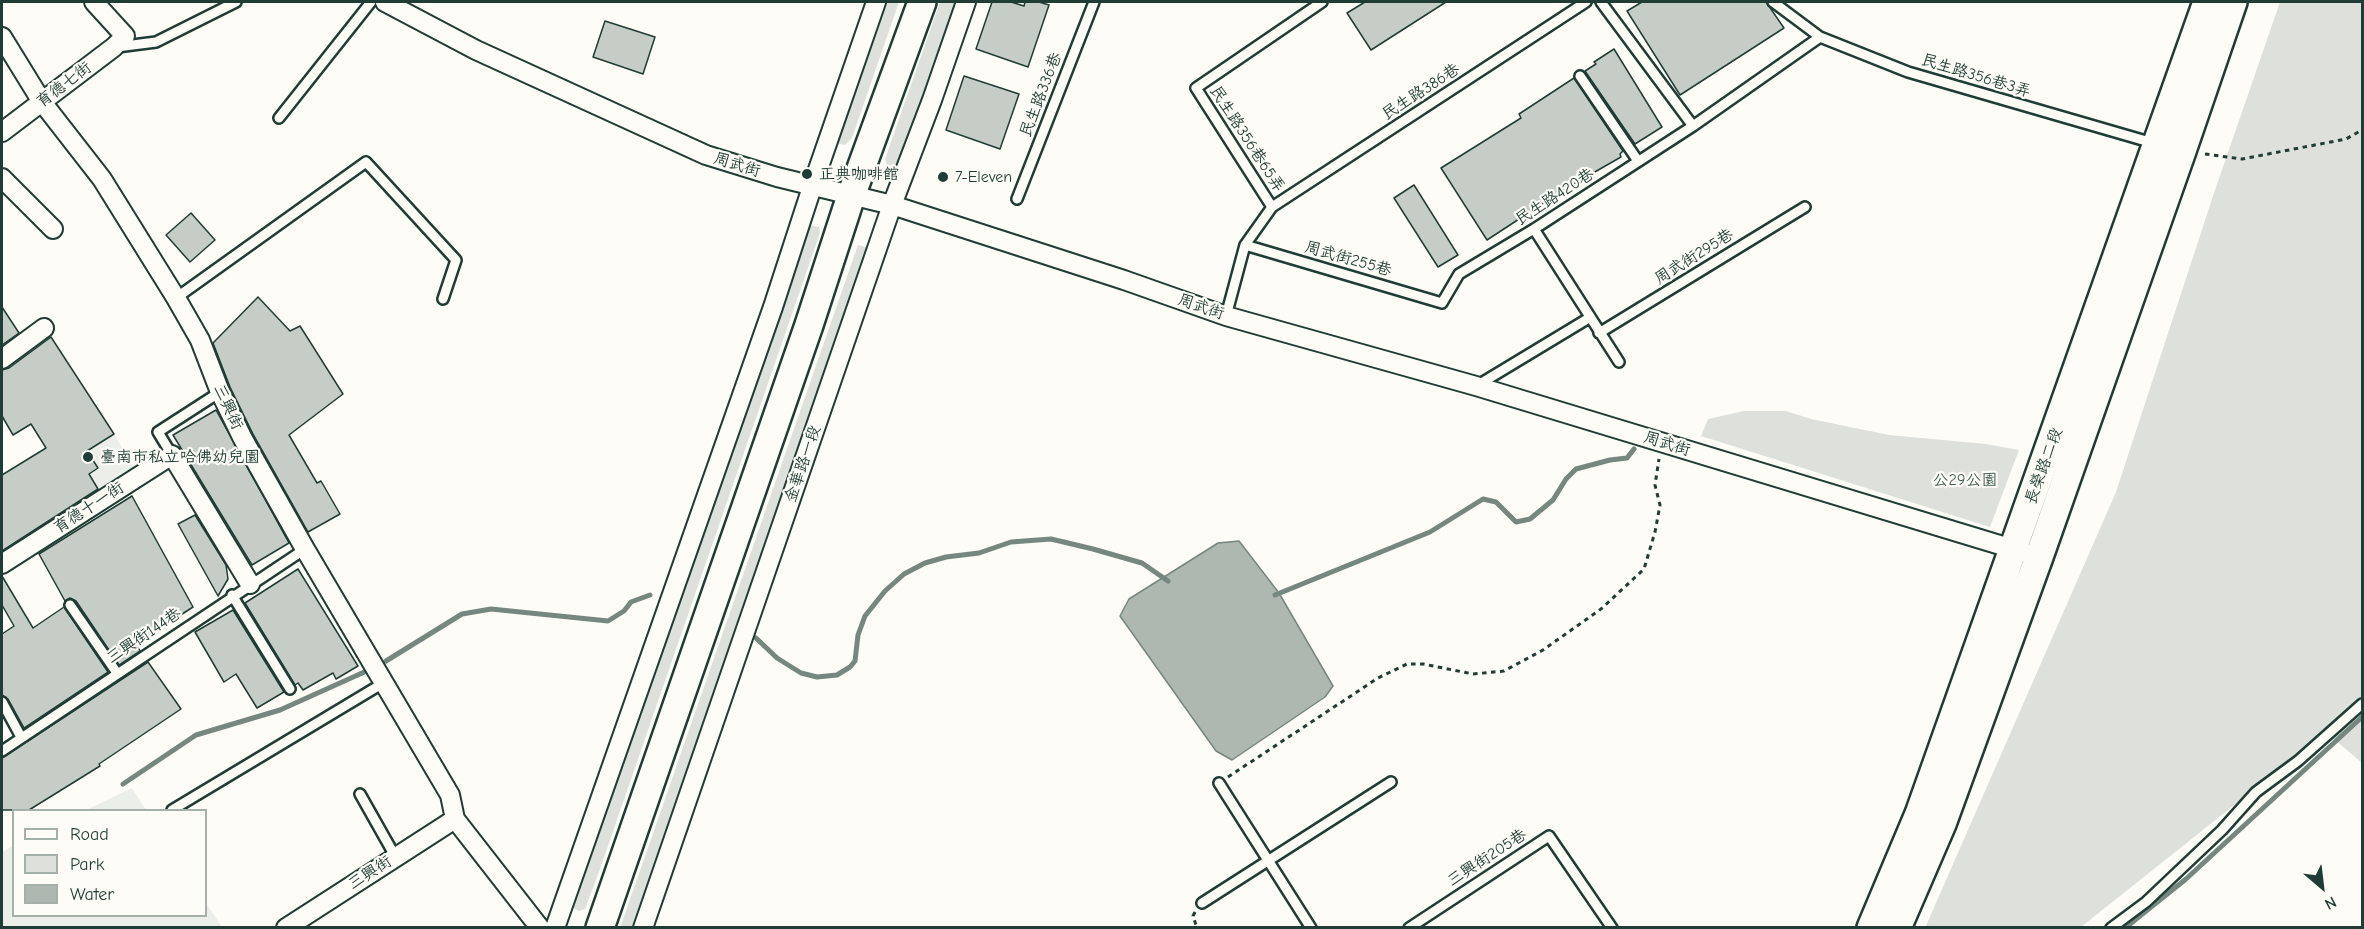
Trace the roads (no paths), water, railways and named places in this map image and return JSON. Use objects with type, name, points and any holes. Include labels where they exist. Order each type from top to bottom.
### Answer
[{"type":"main road","points":[[600,927],[806,336],[851,196],[922,2]]},
{"type":"main road","name":"長榮路二段","points":[[2170,148],[2207,2]]},
{"type":"main road","name":"長榮路二段","points":[[1897,927],[1942,824],[2027,553],[2170,148],[2233,2]]},
{"type":"main road","name":"長榮路二段","points":[[1871,927],[2027,553]]},
{"type":"street","points":[[94,2],[119,42]]},
{"type":"street","name":"周武街","points":[[385,2],[476,50],[706,155],[777,177],[813,184],[892,206],[1124,280],[1226,316],[1476,386],[2027,553]]},
{"type":"street","points":[[555,927],[773,307],[876,2]]},
{"type":"street","name":"金華路一段","points":[[643,927],[892,206],[933,100],[966,2]]},
{"type":"street","name":"三興街","points":[[2,37],[42,102],[102,179],[176,298],[200,340],[220,392],[305,549],[450,795],[455,819],[540,927]]},
{"type":"street","name":"育德七街","points":[[2,132],[119,42]]},
{"type":"street","points":[[2,178],[53,229]]},
{"type":"street","points":[[2,358],[44,328]]},
{"type":"street","points":[[171,455],[250,584]]},
{"type":"street","name":"育德十一街","points":[[2,564],[171,455]]},
{"type":"street","name":"三興街","points":[[285,927],[455,819]]},
{"type":"lane","points":[[119,42],[156,42],[236,2]]},
{"type":"lane","points":[[279,118],[370,2]]},
{"type":"lane","name":"民生路336巷","points":[[1017,199],[1094,2]]},
{"type":"lane","name":"民生路356巷65弄","points":[[1272,207],[1196,88],[1322,2]]},
{"type":"lane","name":"民生路386巷","points":[[1272,207],[1586,2]]},
{"type":"lane","points":[[1601,2],[1693,126]]},
{"type":"lane","name":"民生路356巷3弄","points":[[1773,2],[1820,37],[1908,72],[2170,148]]},
{"type":"lane","name":"民生路420巷","points":[[1442,303],[1459,274],[1534,229],[1693,126],[1820,37]]},
{"type":"lane","points":[[1580,76],[1638,161]]},
{"type":"lane","points":[[176,298],[366,162],[456,260],[443,299]]},
{"type":"lane","points":[[1226,316],[1245,245],[1272,207]]},
{"type":"lane","name":"周武街295巷","points":[[1599,333],[1805,207]]},
{"type":"lane","points":[[1534,229],[1619,362]]},
{"type":"lane","name":"周武街255巷","points":[[1245,245],[1442,303]]},
{"type":"lane","points":[[1476,386],[1589,318]]},
{"type":"lane","points":[[171,455],[158,432],[220,392]]},
{"type":"lane","name":"三興街144巷","points":[[2,751],[232,595],[305,549]]},
{"type":"lane","points":[[232,595],[290,689]]},
{"type":"lane","points":[[70,605],[117,673]]},
{"type":"lane","points":[[174,809],[385,682]]},
{"type":"lane","points":[[2,702],[21,737]]},
{"type":"lane","points":[[2111,927],[2146,902],[2222,830],[2256,792],[2298,761],[2362,704]]},
{"type":"lane","points":[[1202,903],[1390,782]]},
{"type":"lane","points":[[1219,783],[1311,927]]},
{"type":"lane","points":[[360,794],[395,856]]},
{"type":"lane","name":"三興街205巷","points":[[1409,927],[1549,836],[1612,927]]},
{"type":"water","points":[[1239,541],[1279,593],[1333,686],[1325,697],[1232,760],[1216,751],[1120,616],[1129,599],[1218,543]]},
{"type":"waterway","points":[[1275,595],[1430,532],[1483,499],[1496,502],[1516,522],[1530,519],[1553,500],[1566,479],[1576,469],[1627,458],[1634,449]]},
{"type":"waterway","points":[[756,638],[777,658],[801,673],[817,677],[837,675],[855,661],[858,635],[865,616],[885,591],[904,574],[925,563],[946,557],[979,553],[1011,542],[1051,539],[1093,549],[1142,563],[1168,581]]},
{"type":"waterway","points":[[386,661],[462,614],[491,609],[608,621],[624,611],[631,602],[650,595]]},
{"type":"waterway","points":[[123,784],[196,735],[280,710],[371,669]]},
{"type":"waterway","points":[[2125,928],[2186,879],[2362,717]]},
{"type":"place","name":"正典咖啡館","points":[[807,174]]},
{"type":"place","name":"7-Eleven","points":[[943,177]]},
{"type":"place","name":"臺南市私立哈佛幼兒園","points":[[88,457]]},
{"type":"park label","name":"公29公園","points":[[1965,480]]}]
